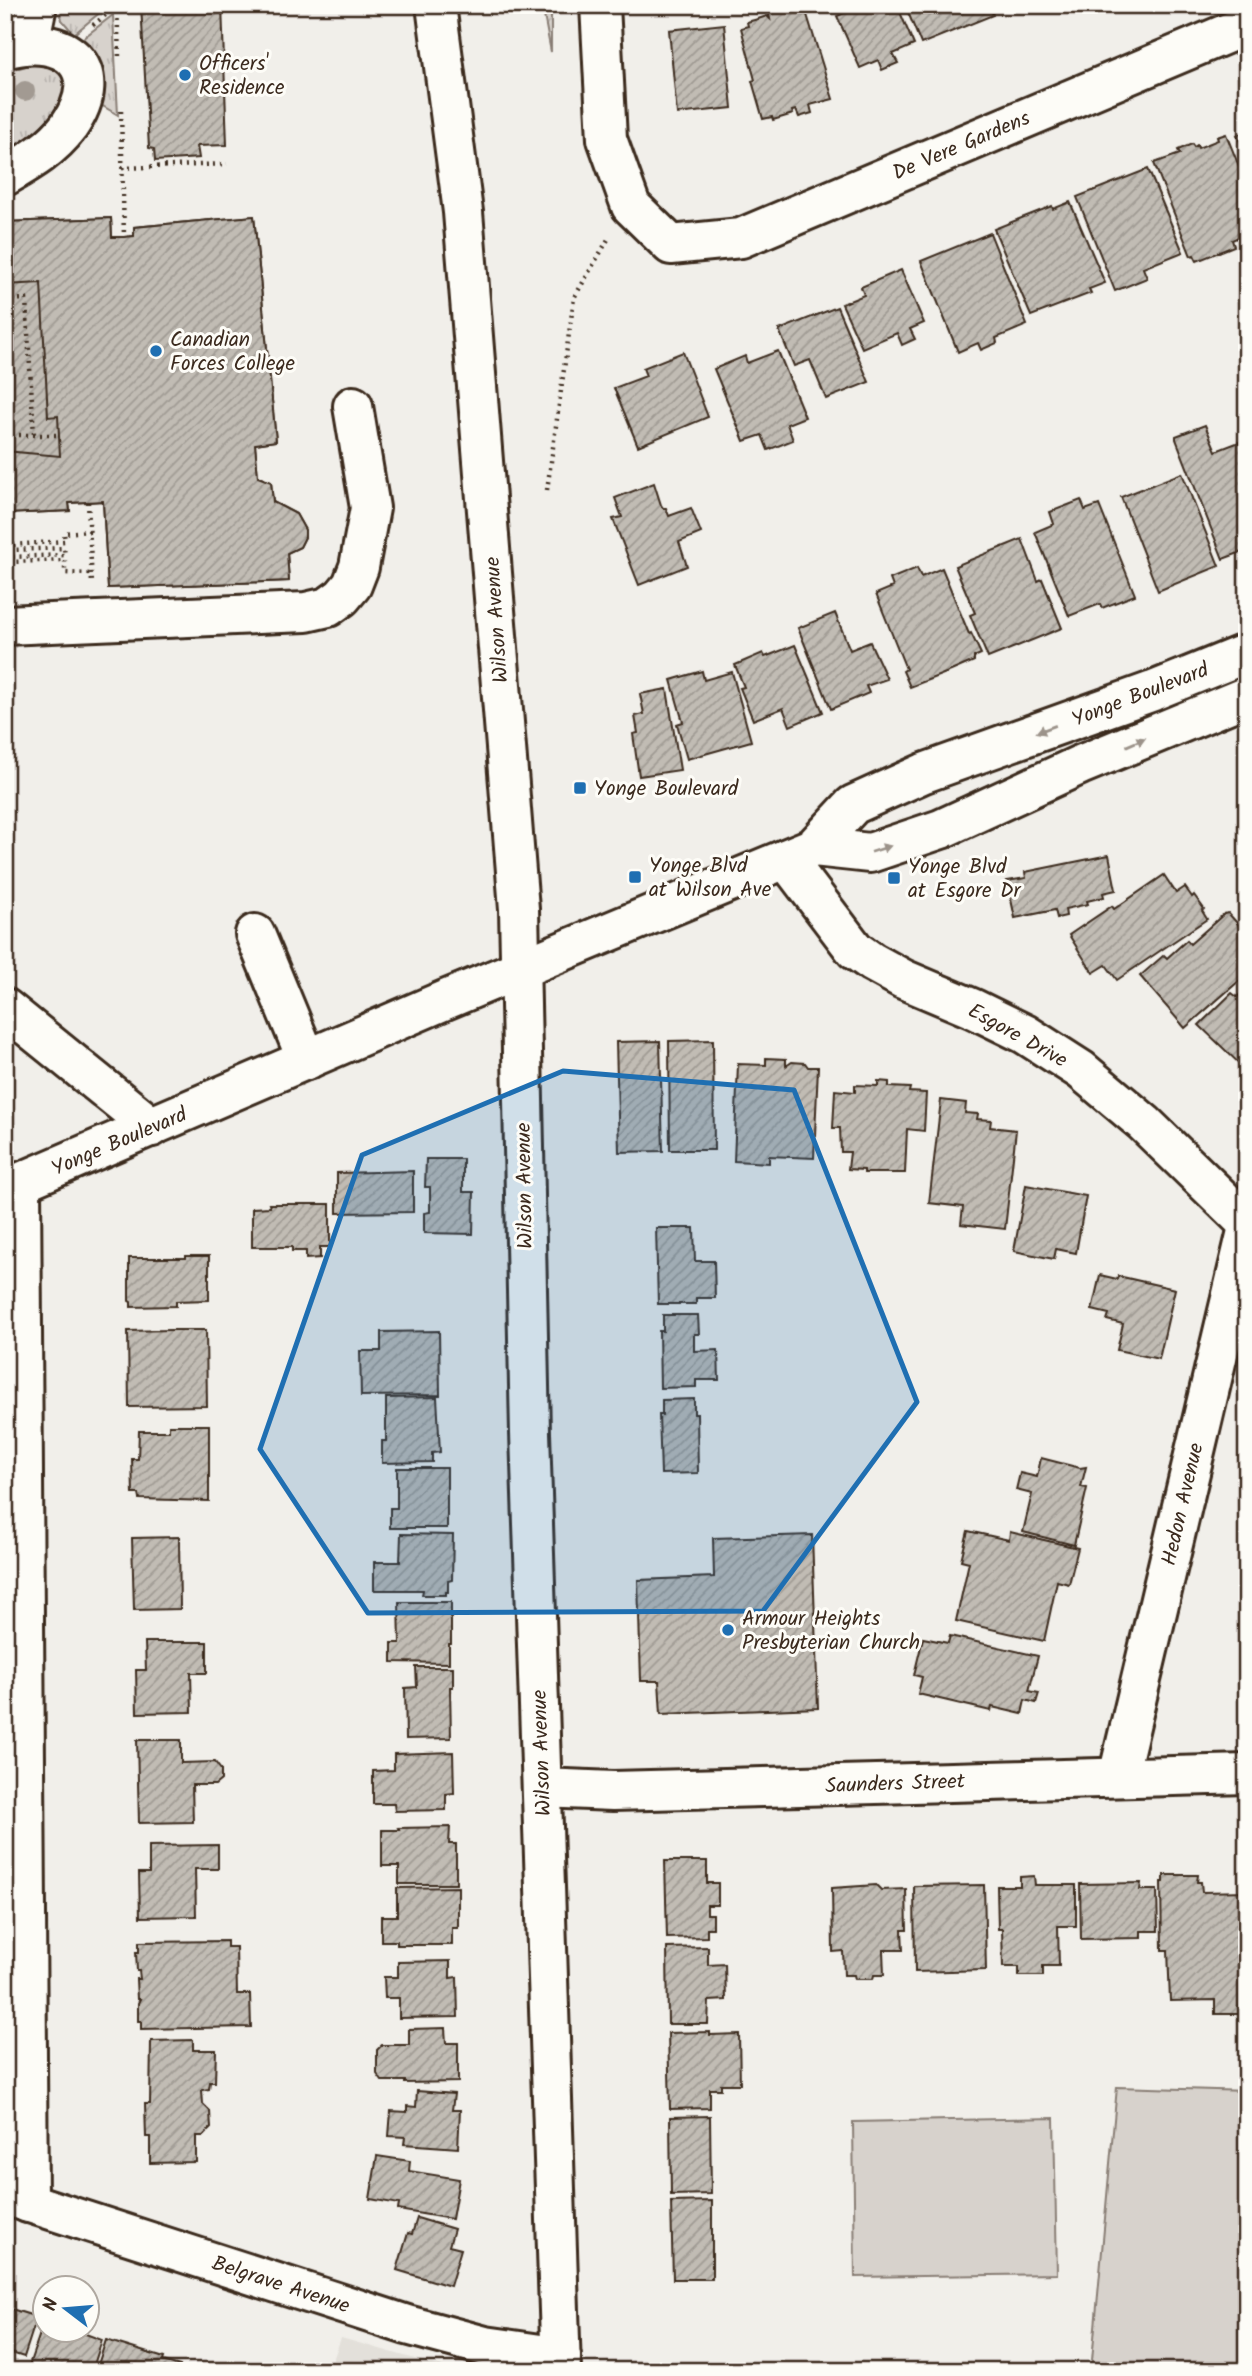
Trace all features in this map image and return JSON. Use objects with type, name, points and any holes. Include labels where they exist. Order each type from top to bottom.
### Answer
[{"type":"street","points":[[5,176],[54,144],[70,124],[82,99],[83,75],[78,61],[61,49],[17,47],[37,5]]},
{"type":"street","name":"Wilson Avenue","points":[[436,5],[463,212],[519,909],[530,1433],[561,2364]]},
{"type":"street","points":[[600,5],[607,139],[631,206]]},
{"type":"street","name":"De Vere Gardens","points":[[631,206],[671,245],[741,238],[1247,25]]},
{"type":"street","points":[[5,625],[306,612],[328,607],[342,597],[356,576],[370,508],[353,407]]},
{"type":"street","name":"Yonge Boulevard","points":[[13,1186],[520,969],[800,853],[853,805],[924,773],[1153,691],[1247,653]]},
{"type":"street","name":"Yonge Boulevard","points":[[800,853],[870,853],[941,829],[1080,765],[1247,696]]},
{"type":"street","name":"Esgore Drive","points":[[800,853],[855,950],[902,979],[953,999],[1025,1034],[1081,1070],[1144,1123],[1247,1223]]},
{"type":"street","points":[[255,934],[307,1060]]},
{"type":"street","points":[[5,1008],[152,1127]]},
{"type":"street","points":[[13,1186],[17,2199]]},
{"type":"street","name":"Hedon Avenue","points":[[1118,1777],[1247,1231]]},
{"type":"street","name":"Saunders Street","points":[[542,1788],[613,1791],[1247,1774]]},
{"type":"street","name":"Belgrave Avenue","points":[[17,2199],[407,2325],[561,2364]]},
{"type":"path","points":[[117,5],[119,59]]},
{"type":"path","points":[[120,98],[124,237]]},
{"type":"path","points":[[177,159],[177,166]]},
{"type":"path","points":[[122,168],[227,164]]},
{"type":"path","points":[[547,490],[574,298],[597,255],[631,206]]},
{"type":"path","points":[[5,300],[26,299],[34,435]]},
{"type":"path","points":[[5,435],[59,435]]},
{"type":"path","points":[[88,502],[90,531],[92,574],[65,573],[65,560],[11,562],[11,556],[65,555],[64,548],[11,550],[12,545],[65,541],[64,533],[90,531]]},
{"type":"highlighted area","points":[[563,1071],[794,1090],[917,1402],[763,1611],[368,1613],[260,1449],[362,1155]]},
{"type":"shaded area","points":[[341,2338],[457,2371],[329,2371]]},
{"type":"green space","points":[[59,5],[109,5],[74,34],[62,20]]},
{"type":"green space","points":[[542,5],[551,5],[551,52]]},
{"type":"green space","points":[[113,15],[118,115],[101,105],[101,69],[82,39]]},
{"type":"green space","points":[[31,64],[54,67],[65,75],[65,93],[55,111],[40,128],[5,153],[5,73]]},
{"type":"green space","points":[[1117,2087],[1247,2091],[1247,2371],[1091,2371]]},
{"type":"green space","points":[[1054,2118],[1057,2274],[855,2277],[853,2122]]},
{"type":"building","name":"Officers' Residence","points":[[141,5],[222,5],[227,145],[197,146],[199,158],[155,161],[154,149],[149,148]]},
{"type":"building","points":[[767,5],[804,5],[833,99],[810,105],[812,113],[799,117],[796,110],[792,111],[793,114],[773,120],[772,117],[763,119],[741,28],[748,26],[747,22],[767,16],[770,19]]},
{"type":"building","points":[[864,5],[897,5],[914,45],[893,54],[898,63],[882,70],[878,60],[860,68],[837,16]]},
{"type":"building","points":[[905,5],[992,5],[994,9],[991,9],[993,15],[921,44]]},
{"type":"building","points":[[724,24],[732,108],[677,114],[669,30]]},
{"type":"building","points":[[1247,131],[1247,158],[1237,135]]},
{"type":"building","points":[[1226,134],[1247,186],[1247,233],[1232,240],[1234,246],[1197,261],[1194,255],[1191,256],[1154,163],[1180,154],[1178,150],[1192,144],[1198,148]]},
{"type":"building","points":[[1148,169],[1183,252],[1143,268],[1147,278],[1115,291],[1077,197]]},
{"type":"building","points":[[1070,202],[1105,283],[1089,289],[1091,293],[1031,316],[994,229],[1052,206],[1053,209]]},
{"type":"building","name":"Canadian Forces College","points":[[254,216],[276,441],[255,444],[258,477],[271,482],[273,502],[296,514],[305,530],[300,547],[287,553],[289,581],[108,588],[103,501],[69,503],[70,511],[5,514],[5,451],[60,456],[58,416],[48,417],[41,283],[5,285],[5,222],[111,218],[112,237],[124,237],[134,236],[134,227]]},
{"type":"building","name":"Canadian Forces College","points":[[254,216],[276,441],[255,444],[258,477],[271,482],[273,502],[296,514],[305,530],[300,547],[287,553],[289,581],[108,588],[103,501],[69,503],[70,511],[5,514],[5,222],[111,218],[112,237],[124,237],[134,236],[134,227]]},
{"type":"building","points":[[990,233],[1027,325],[996,338],[997,343],[981,350],[978,343],[958,352],[921,261]]},
{"type":"building","points":[[901,270],[924,323],[910,329],[915,339],[902,345],[897,333],[862,348],[842,304],[864,295],[861,287]]},
{"type":"building","points":[[41,283],[48,417],[58,416],[60,456],[5,451],[5,285]]},
{"type":"building","points":[[837,307],[869,382],[826,399],[810,360],[794,366],[779,330]]},
{"type":"building","points":[[778,351],[805,417],[787,424],[793,440],[768,450],[762,435],[744,441],[714,369],[745,356],[747,363]]},
{"type":"building","points":[[683,352],[708,417],[638,446],[614,388],[646,376],[643,368]]},
{"type":"building","points":[[1205,425],[1216,451],[1247,439],[1247,550],[1223,559],[1176,439],[1176,436]]},
{"type":"building","points":[[1182,473],[1219,566],[1158,591],[1121,497]]},
{"type":"building","points":[[654,483],[661,505],[666,508],[669,516],[691,508],[701,533],[679,542],[687,566],[639,585],[613,519],[622,517],[615,498]]},
{"type":"building","points":[[1081,500],[1085,510],[1099,505],[1135,595],[1102,608],[1100,604],[1069,616],[1035,532],[1054,524],[1050,512]]},
{"type":"building","points":[[1022,539],[1038,581],[1042,579],[1062,628],[988,658],[970,615],[975,613],[955,566]]},
{"type":"building","points":[[917,568],[921,577],[942,568],[969,634],[971,633],[981,654],[974,657],[974,661],[910,687],[903,671],[906,669],[876,594],[893,587],[890,579]]},
{"type":"building","points":[[835,613],[850,650],[870,642],[887,679],[866,686],[869,693],[831,709],[798,628]]},
{"type":"building","points":[[795,645],[823,712],[790,726],[783,708],[753,720],[740,688],[744,687],[735,665],[763,653],[765,657]]},
{"type":"building","points":[[702,671],[704,680],[732,672],[751,741],[687,759],[677,724],[683,722],[671,680]]},
{"type":"building","points":[[667,689],[680,770],[639,776],[633,734],[638,733],[635,716],[644,714],[640,694]]},
{"type":"building","points":[[1109,855],[1116,890],[1103,893],[1104,897],[1087,901],[1088,904],[1065,909],[1066,916],[1057,918],[1055,910],[1015,918],[1007,881],[1026,878],[1025,872]]},
{"type":"building","points":[[1164,875],[1176,893],[1185,887],[1192,897],[1194,895],[1204,909],[1202,911],[1207,919],[1117,980],[1106,965],[1093,973],[1069,935]]},
{"type":"building","points":[[1228,913],[1247,934],[1247,974],[1185,1028],[1140,976],[1164,955],[1167,958],[1187,940],[1190,944]]},
{"type":"building","points":[[1247,988],[1247,1071],[1199,1025],[1232,993],[1237,997]]},
{"type":"building","points":[[713,1040],[714,1150],[670,1150],[669,1041]]},
{"type":"building","points":[[660,1041],[663,1151],[619,1152],[616,1042]]},
{"type":"building","points":[[766,1058],[786,1059],[786,1066],[792,1062],[818,1067],[814,1158],[769,1156],[769,1163],[734,1161],[738,1064],[766,1065]]},
{"type":"building","points":[[878,1081],[889,1082],[889,1087],[910,1088],[909,1092],[926,1093],[924,1131],[907,1129],[905,1173],[864,1173],[864,1170],[848,1169],[850,1152],[841,1152],[840,1128],[833,1128],[835,1090],[855,1092],[855,1085],[878,1086]]},
{"type":"building","points":[[941,1100],[966,1103],[965,1113],[978,1114],[977,1119],[991,1120],[990,1127],[1016,1130],[1005,1229],[961,1224],[963,1207],[929,1203]]},
{"type":"building","points":[[426,1159],[463,1159],[463,1192],[474,1192],[473,1234],[424,1233],[424,1213],[430,1212],[430,1187],[425,1187]]},
{"type":"building","points":[[413,1171],[413,1212],[337,1213],[337,1173]]},
{"type":"building","points":[[1026,1185],[1086,1196],[1076,1253],[1056,1249],[1054,1259],[1014,1251]]},
{"type":"building","points":[[269,1204],[330,1204],[330,1247],[320,1247],[320,1258],[306,1259],[306,1251],[292,1251],[292,1247],[252,1247],[252,1208],[270,1207]]},
{"type":"building","points":[[656,1228],[694,1228],[695,1261],[714,1261],[715,1298],[696,1298],[696,1304],[658,1304]]},
{"type":"building","points":[[209,1256],[209,1300],[176,1301],[176,1306],[131,1307],[129,1258]]},
{"type":"building","points":[[1100,1275],[1117,1279],[1118,1276],[1175,1289],[1159,1359],[1117,1350],[1123,1324],[1107,1320],[1109,1314],[1092,1310]]},
{"type":"building","points":[[663,1315],[698,1315],[699,1334],[694,1334],[694,1351],[718,1350],[719,1380],[696,1380],[696,1387],[660,1388],[659,1331],[663,1331]]},
{"type":"building","points":[[206,1330],[207,1406],[129,1407],[128,1331]]},
{"type":"building","points":[[439,1331],[440,1395],[361,1396],[360,1351],[381,1351],[381,1332]]},
{"type":"building","points":[[437,1397],[440,1452],[432,1453],[432,1462],[382,1463],[382,1441],[386,1441],[386,1398]]},
{"type":"building","points":[[694,1399],[694,1414],[697,1414],[698,1473],[661,1474],[659,1415],[662,1415],[662,1400]]},
{"type":"building","points":[[169,1425],[209,1425],[209,1501],[140,1499],[139,1494],[133,1494],[132,1459],[138,1459],[139,1431],[169,1431]]},
{"type":"building","points":[[1041,1458],[1080,1468],[1086,1467],[1081,1487],[1087,1488],[1074,1545],[1023,1532],[1032,1494],[1016,1490],[1020,1473],[1037,1477]]},
{"type":"building","points":[[397,1468],[447,1468],[447,1528],[390,1528],[390,1508],[397,1508]]},
{"type":"building","points":[[968,1531],[1009,1540],[1010,1532],[1078,1548],[1069,1584],[1057,1581],[1044,1641],[956,1621],[969,1562],[961,1560]]},
{"type":"building","points":[[401,1534],[453,1535],[452,1580],[448,1581],[446,1595],[422,1595],[423,1590],[374,1590],[374,1562],[400,1562]]},
{"type":"building","name":"Armour Heights Presbyterian Church","points":[[812,1535],[818,1708],[661,1714],[659,1681],[641,1681],[638,1580],[714,1577],[713,1538]]},
{"type":"building","points":[[179,1537],[180,1609],[134,1610],[132,1538]]},
{"type":"building","points":[[399,1602],[451,1602],[449,1663],[392,1662],[392,1643],[400,1643]]},
{"type":"building","points":[[950,1636],[1038,1656],[1029,1691],[1039,1693],[1036,1703],[1025,1700],[1022,1714],[992,1707],[991,1711],[918,1694],[922,1677],[914,1675],[923,1638],[948,1643]]},
{"type":"building","points":[[145,1642],[207,1642],[207,1673],[191,1673],[192,1712],[137,1713],[136,1670],[146,1670]]},
{"type":"building","points":[[416,1667],[453,1667],[453,1687],[450,1687],[451,1738],[406,1739],[405,1688],[417,1687]]},
{"type":"building","points":[[137,1740],[181,1740],[181,1763],[215,1762],[221,1770],[221,1780],[215,1785],[192,1785],[193,1822],[139,1823]]},
{"type":"building","points":[[453,1752],[454,1793],[446,1794],[446,1810],[395,1811],[394,1804],[373,1804],[373,1771],[394,1770],[394,1754]]},
{"type":"building","points":[[450,1827],[449,1844],[456,1844],[456,1884],[399,1884],[399,1866],[382,1866],[382,1830]]},
{"type":"building","points":[[218,1845],[218,1869],[195,1869],[196,1916],[140,1917],[139,1873],[149,1873],[149,1846]]},
{"type":"building","points":[[665,1861],[707,1861],[707,1883],[718,1883],[718,1905],[707,1905],[707,1914],[713,1914],[713,1928],[707,1928],[707,1937],[667,1938]]},
{"type":"building","points":[[1164,1875],[1198,1875],[1197,1882],[1201,1882],[1202,1892],[1247,1891],[1247,2014],[1215,2014],[1215,2000],[1170,2001],[1168,1950],[1162,1950],[1161,1882],[1164,1882]]},
{"type":"building","points":[[1034,1876],[1035,1885],[1076,1885],[1076,1926],[1058,1926],[1059,1966],[1043,1966],[1043,1976],[1019,1976],[1019,1967],[1003,1967],[1002,1929],[998,1929],[997,1886],[1020,1886],[1020,1877]]},
{"type":"building","points":[[1141,1883],[1140,1890],[1157,1890],[1158,1931],[1141,1931],[1141,1938],[1081,1939],[1080,1884]]},
{"type":"building","points":[[876,1885],[881,1890],[906,1889],[907,1930],[902,1930],[903,1950],[883,1950],[884,1975],[874,1975],[873,1979],[855,1979],[854,1975],[844,1975],[843,1951],[833,1952],[832,1888]]},
{"type":"building","points":[[984,1885],[986,1970],[915,1972],[914,1886]]},
{"type":"building","points":[[458,1887],[458,1928],[452,1928],[452,1945],[397,1945],[397,1941],[381,1941],[381,1916],[397,1916],[397,1888]]},
{"type":"building","points":[[227,1941],[227,1947],[236,1947],[237,1994],[250,1994],[251,2027],[141,2029],[141,2021],[138,2021],[140,1999],[137,1999],[136,1979],[140,1979],[136,1952],[139,1952],[139,1942]]},
{"type":"building","points":[[708,1947],[708,1965],[725,1964],[726,2000],[709,2001],[708,2024],[668,2024],[667,1948]]},
{"type":"building","points":[[450,1961],[450,1978],[457,1977],[458,2017],[399,2018],[399,1998],[385,1998],[384,1977],[398,1977],[398,1962]]},
{"type":"building","points":[[445,2028],[446,2043],[458,2043],[458,2082],[382,2081],[377,2074],[377,2050],[382,2045],[409,2045],[409,2029]]},
{"type":"building","points":[[710,2032],[710,2035],[739,2034],[740,2084],[721,2084],[721,2089],[710,2089],[710,2108],[670,2109],[668,2033]]},
{"type":"building","points":[[193,2040],[193,2050],[216,2050],[215,2082],[210,2082],[209,2089],[202,2090],[203,2104],[210,2111],[211,2128],[203,2136],[196,2136],[196,2162],[150,2163],[150,2137],[146,2137],[145,2104],[150,2104],[151,2041]]},
{"type":"building","points":[[417,2091],[454,2094],[452,2110],[460,2110],[458,2148],[404,2144],[405,2137],[389,2136],[391,2111],[407,2112],[407,2106],[416,2107]]},
{"type":"building","points":[[710,2116],[711,2194],[671,2195],[670,2117]]},
{"type":"building","points":[[377,2156],[410,2161],[409,2171],[459,2179],[452,2219],[398,2210],[399,2204],[370,2199]]},
{"type":"building","points":[[712,2201],[712,2279],[673,2279],[671,2202]]},
{"type":"building","points":[[417,2218],[454,2229],[449,2246],[461,2249],[450,2286],[397,2270],[408,2233],[412,2234]]},
{"type":"building","points":[[5,2307],[32,2315],[32,2332],[24,2357],[5,2351]]},
{"type":"building","points":[[106,2340],[164,2358],[163,2361],[180,2366],[179,2371],[96,2371]]},
{"type":"building","points":[[36,2344],[101,2344],[92,2371],[27,2371]]},
{"type":"place","name":"Officers' Residence","points":[[185,75]]},
{"type":"place","name":"Canadian Forces College","points":[[156,351]]},
{"type":"place","name":"Yonge Boulevard","points":[[580,788]]},
{"type":"place","name":"Yonge Blvd at Wilson Ave","points":[[635,877]]},
{"type":"place","name":"Yonge Blvd at Esgore Dr","points":[[894,878]]},
{"type":"place","name":"Armour Heights Presbyterian Church","points":[[728,1630]]}]
